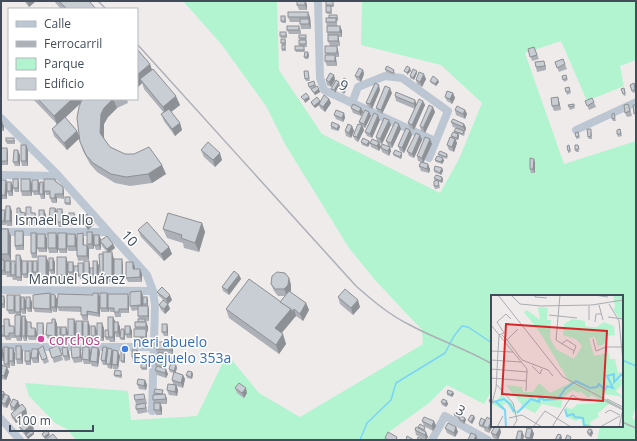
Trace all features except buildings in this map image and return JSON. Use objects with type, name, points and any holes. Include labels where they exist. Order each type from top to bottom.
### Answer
[{"type":"street","name":"9","points":[[318,1],[320,78],[324,90],[436,141]]},
{"type":"street","points":[[352,103],[358,87],[385,76],[402,78],[448,111],[429,158]]},
{"type":"street","points":[[576,130],[636,102]]},
{"type":"street","name":"10","points":[[1,118],[57,176],[106,232],[147,275],[153,291],[155,305],[152,411]]},
{"type":"street","points":[[1,175],[57,176]]},
{"type":"street","name":"Ismael Bello","points":[[1,232],[106,232]]},
{"type":"street","name":"Manuel Suárez","points":[[1,290],[153,291]]},
{"type":"street","points":[[1,347],[153,347]]},
{"type":"street","name":"3","points":[[432,440],[445,416],[488,440]]},
{"type":"street","points":[[1,419],[20,440]]},
{"type":"green space","points":[[183,1],[277,1],[279,70],[322,134],[440,193],[459,159],[482,103],[441,65],[361,45],[362,1],[636,1],[636,60],[620,66],[624,86],[587,101],[561,41],[525,53],[564,164],[636,141],[636,406],[632,418],[636,420],[636,440],[597,440],[600,427],[623,427],[623,295],[491,295],[491,392],[484,404],[447,385],[429,403],[386,434],[385,440],[76,440],[67,429],[55,423],[29,396],[25,383],[128,391],[131,420],[197,416],[227,354],[259,393],[300,417],[423,344],[422,330],[375,280],[349,248],[285,144],[266,106],[222,45]]},
{"type":"waterway","points":[[360,440],[367,423],[391,400],[396,383],[445,353],[454,336],[462,326],[468,327],[491,342]]},
{"type":"waterway","points":[[623,360],[636,366]]},
{"type":"railway","points":[[98,1],[105,8]]},
{"type":"railway","points":[[138,45],[356,286],[394,316],[491,363]]},
{"type":"railway","points":[[623,422],[636,428]]},
{"type":"place","name":"corchos","points":[[41,339]]},
{"type":"place","name":"neri abuelo Espejuelo 353a","points":[[125,349]]}]
